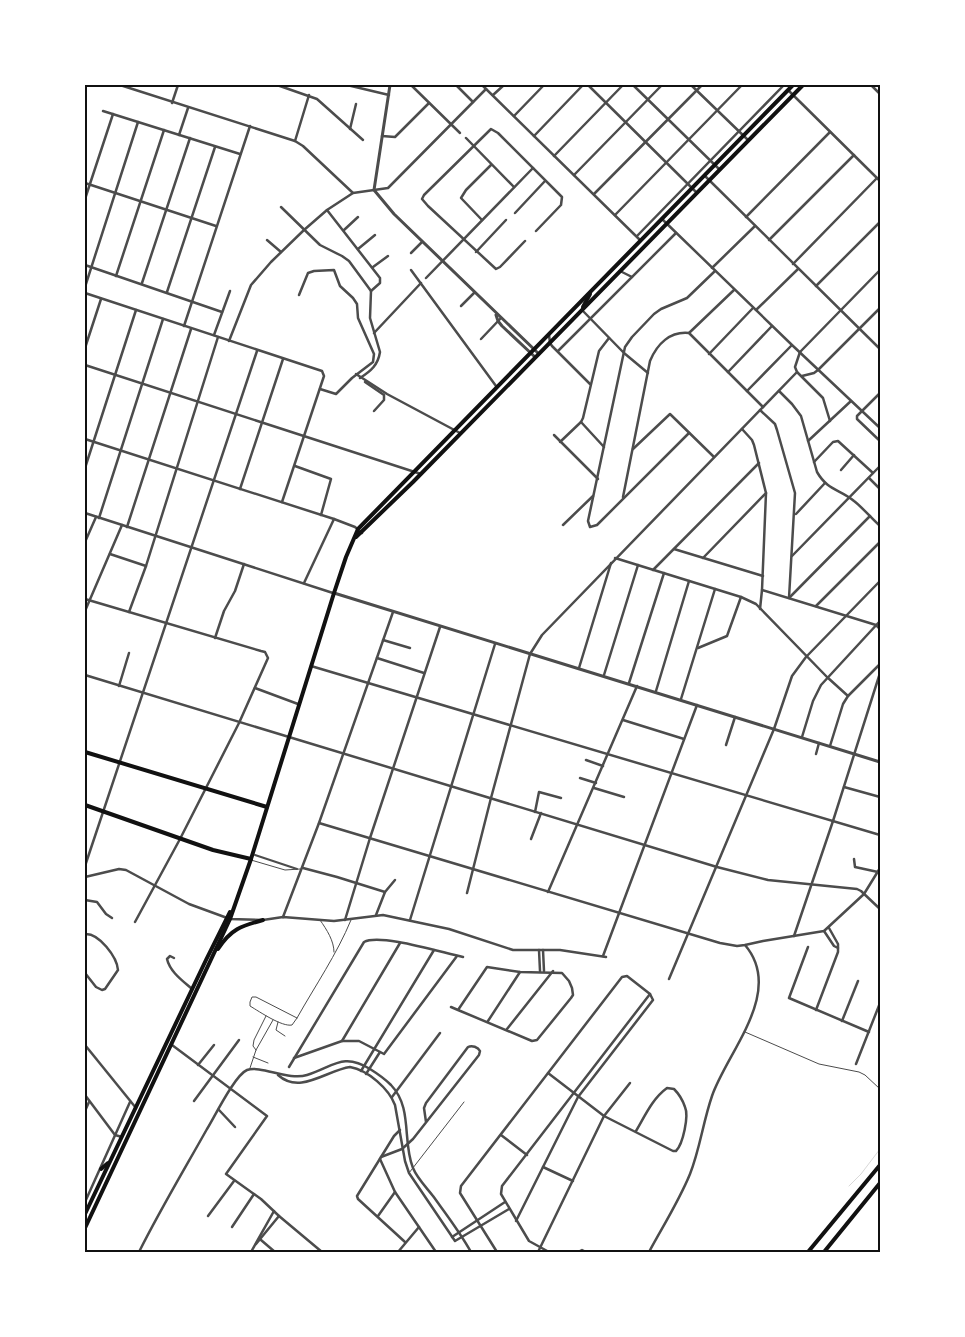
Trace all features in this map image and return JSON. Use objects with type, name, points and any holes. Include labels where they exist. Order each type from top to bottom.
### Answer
[{"type":"main road","points":[[210,961],[250,859],[346,556],[358,529],[704,175],[741,133],[793,85]]},
{"type":"main road","points":[[355,538],[421,474],[800,86]]},
{"type":"main road","points":[[582,310],[591,290]]},
{"type":"main road","points":[[574,307],[582,310]]},
{"type":"main road","points":[[568,323],[574,307]]},
{"type":"main road","points":[[85,752],[267,807]]},
{"type":"main road","points":[[85,805],[180,839],[223,853],[250,859]]},
{"type":"main road","points":[[85,1228],[228,918]]},
{"type":"main road","points":[[194,989],[222,943],[233,931],[262,920]]},
{"type":"main road","points":[[85,1214],[169,1043]]},
{"type":"main road","points":[[101,1169],[110,1162]]},
{"type":"main road","points":[[808,1252],[880,1165]]},
{"type":"main road","points":[[824,1252],[880,1183]]},
{"type":"main road","points":[[90,1204],[95,1206]]},
{"type":"street","points":[[120,85],[294,141],[302,146],[353,193]]},
{"type":"street","points":[[172,103],[178,85]]},
{"type":"street","points":[[277,85],[309,95],[320,102],[363,140]]},
{"type":"street","points":[[350,85],[389,95]]},
{"type":"street","points":[[390,85],[374,190],[394,214],[496,314],[517,340],[537,356]]},
{"type":"street","points":[[411,85],[460,133]]},
{"type":"street","points":[[456,85],[473,102]]},
{"type":"street","points":[[482,85],[640,240]]},
{"type":"street","points":[[494,95],[504,85]]},
{"type":"street","points":[[514,116],[544,85]]},
{"type":"street","points":[[534,136],[583,85]]},
{"type":"street","points":[[588,85],[696,192]]},
{"type":"street","points":[[554,156],[623,85]]},
{"type":"street","points":[[634,85],[719,169]]},
{"type":"street","points":[[574,175],[662,85]]},
{"type":"street","points":[[691,85],[748,140]]},
{"type":"street","points":[[594,194],[702,85]]},
{"type":"street","points":[[615,214],[742,85]]},
{"type":"street","points":[[636,236],[710,160],[741,133],[784,85]]},
{"type":"street","points":[[871,85],[880,93]]},
{"type":"street","points":[[229,341],[252,285],[258,275],[281,252],[327,210],[353,193],[383,190],[392,185],[486,89]]},
{"type":"street","points":[[788,90],[879,180],[793,264]]},
{"type":"street","points":[[294,141],[309,95]]},
{"type":"street","points":[[382,136],[395,137],[429,102]]},
{"type":"street","points":[[350,130],[356,104]]},
{"type":"street","points":[[179,135],[188,108]]},
{"type":"street","points":[[103,111],[240,154]]},
{"type":"street","points":[[85,199],[113,114]]},
{"type":"street","points":[[85,287],[138,122]]},
{"type":"street","points":[[184,326],[250,126]]},
{"type":"street","points":[[525,241],[498,269],[494,268],[422,199],[488,130],[492,129],[498,133],[562,198],[563,203],[536,231]]},
{"type":"street","points":[[116,276],[164,130]]},
{"type":"street","points":[[746,217],[830,132]]},
{"type":"street","points":[[142,284],[190,138]]},
{"type":"street","points":[[466,138],[514,187]]},
{"type":"street","points":[[167,292],[215,147]]},
{"type":"street","points":[[769,240],[854,155]]},
{"type":"street","points":[[482,220],[461,198],[462,194],[491,165]]},
{"type":"street","points":[[426,278],[533,168]]},
{"type":"street","points":[[704,175],[880,349]]},
{"type":"street","points":[[515,212],[545,181]]},
{"type":"street","points":[[85,183],[216,226]]},
{"type":"street","points":[[281,207],[324,248],[349,261],[371,291],[370,318],[380,352],[375,367],[360,378]]},
{"type":"street","points":[[327,210],[373,268],[381,281],[371,291]]},
{"type":"street","points":[[344,230],[358,218]]},
{"type":"street","points":[[661,218],[880,428]]},
{"type":"street","points":[[476,252],[506,220]]},
{"type":"street","points":[[816,286],[880,222]]},
{"type":"street","points":[[689,432],[597,525],[590,526],[588,521],[627,343],[661,309],[687,298],[755,226]]},
{"type":"street","points":[[558,352],[676,233]]},
{"type":"street","points":[[358,249],[375,235]]},
{"type":"street","points":[[267,240],[281,252]]},
{"type":"street","points":[[411,253],[422,242]]},
{"type":"street","points":[[373,268],[388,256]]},
{"type":"street","points":[[85,266],[222,312]]},
{"type":"street","points":[[298,295],[302,291],[306,276],[310,272],[332,269],[336,272],[340,286],[353,298],[356,304],[358,318],[374,354],[373,362],[356,374],[336,394],[320,389]]},
{"type":"street","points":[[709,354],[798,269]]},
{"type":"street","points":[[411,270],[496,386]]},
{"type":"street","points":[[830,421],[823,398],[795,367],[800,352],[880,270]]},
{"type":"street","points":[[620,271],[632,277]]},
{"type":"street","points":[[374,333],[421,283]]},
{"type":"street","points":[[689,333],[734,290]]},
{"type":"street","points":[[214,336],[230,291]]},
{"type":"street","points":[[85,293],[324,373],[282,502]]},
{"type":"street","points":[[461,306],[474,293]]},
{"type":"street","points":[[85,348],[101,298]]},
{"type":"street","points":[[802,376],[818,370],[880,308]]},
{"type":"street","points":[[85,468],[136,310]]},
{"type":"street","points":[[582,310],[624,353],[648,373]]},
{"type":"street","points":[[85,542],[98,517],[122,451],[163,319]]},
{"type":"street","points":[[500,320],[521,336],[532,351]]},
{"type":"street","points":[[481,339],[500,320]]},
{"type":"street","points":[[728,372],[772,326]]},
{"type":"street","points":[[127,527],[191,328]]},
{"type":"street","points":[[623,499],[650,361],[657,349],[670,336],[680,332],[689,333],[747,391],[775,424],[794,486],[795,516],[789,598]]},
{"type":"street","points":[[549,333],[550,342],[558,352],[590,384]]},
{"type":"street","points":[[517,340],[521,336]]},
{"type":"street","points":[[129,612],[146,566],[218,337]]},
{"type":"street","points":[[560,442],[581,422],[585,413],[590,384],[599,351],[609,338]]},
{"type":"street","points":[[747,391],[792,345]]},
{"type":"street","points":[[85,866],[87,854],[120,763],[257,350]]},
{"type":"street","points":[[240,489],[283,358]]},
{"type":"street","points":[[85,365],[421,474]]},
{"type":"street","points":[[467,893],[530,654],[547,628],[798,372]]},
{"type":"street","points":[[356,374],[384,395],[384,400],[374,411]]},
{"type":"street","points":[[360,378],[460,433]]},
{"type":"street","points":[[779,392],[801,416],[817,472],[825,483],[849,498],[880,526]]},
{"type":"street","points":[[880,393],[857,416],[857,419],[880,441]]},
{"type":"street","points":[[808,441],[851,401]]},
{"type":"street","points":[[632,450],[666,417],[671,415],[714,457]]},
{"type":"street","points":[[581,422],[604,448]]},
{"type":"street","points":[[742,430],[752,440],[766,493],[760,609]]},
{"type":"street","points":[[554,435],[598,479]]},
{"type":"street","points":[[85,439],[334,519],[358,529],[362,533]]},
{"type":"street","points":[[814,462],[833,442],[838,441],[873,473]]},
{"type":"street","points":[[841,470],[854,455]]},
{"type":"street","points":[[653,570],[759,463]]},
{"type":"street","points":[[295,466],[331,479],[321,515]]},
{"type":"street","points":[[791,557],[880,466]]},
{"type":"street","points":[[869,478],[880,489]]},
{"type":"street","points":[[795,516],[825,483]]},
{"type":"street","points":[[703,558],[766,493]]},
{"type":"street","points":[[563,525],[594,495]]},
{"type":"street","points":[[85,513],[440,627],[656,691],[880,762]]},
{"type":"street","points":[[789,598],[870,516]]},
{"type":"street","points":[[304,583],[334,519]]},
{"type":"street","points":[[85,611],[122,525]]},
{"type":"street","points":[[816,606],[880,542]]},
{"type":"street","points":[[674,549],[763,576]]},
{"type":"street","points":[[110,554],[146,566]]},
{"type":"street","points":[[615,558],[741,597],[756,604],[806,657],[848,696]]},
{"type":"street","points":[[578,668],[612,561]]},
{"type":"street","points":[[216,638],[224,611],[235,591],[244,564]]},
{"type":"street","points":[[604,676],[638,565]]},
{"type":"street","points":[[629,683],[664,573]]},
{"type":"street","points":[[656,691],[689,581]]},
{"type":"street","points":[[669,979],[774,729],[792,676],[806,657],[880,581]]},
{"type":"street","points":[[681,699],[715,589]]},
{"type":"street","points":[[762,590],[876,625],[880,629]]},
{"type":"street","points":[[697,649],[727,636],[741,597]]},
{"type":"street","points":[[85,599],[262,651],[265,652],[268,658],[239,723],[156,885],[134,922]]},
{"type":"street","points":[[283,917],[319,823],[393,612]]},
{"type":"street","points":[[802,737],[816,693],[827,677],[880,621]]},
{"type":"street","points":[[344,920],[440,627]]},
{"type":"street","points":[[384,640],[410,648]]},
{"type":"street","points":[[410,920],[495,644]]},
{"type":"street","points":[[119,686],[129,653]]},
{"type":"street","points":[[377,658],[424,673]]},
{"type":"street","points":[[830,746],[843,704],[848,696],[880,664]]},
{"type":"street","points":[[310,666],[880,835]]},
{"type":"street","points":[[794,936],[880,674]]},
{"type":"street","points":[[85,675],[142,694],[717,866],[768,880],[852,888],[861,891],[880,909]]},
{"type":"street","points":[[548,892],[637,686]]},
{"type":"street","points":[[255,688],[298,704]]},
{"type":"street","points":[[85,877],[123,869],[189,904],[228,918],[262,920],[283,917],[351,920],[376,915],[449,929],[513,950],[582,952],[604,957],[618,912],[697,704]]},
{"type":"street","points":[[726,745],[735,717]]},
{"type":"street","points":[[623,720],[684,739]]},
{"type":"street","points":[[816,754],[819,743]]},
{"type":"street","points":[[586,760],[603,766]]},
{"type":"street","points":[[580,778],[596,783]]},
{"type":"street","points":[[844,787],[880,797]]},
{"type":"street","points":[[594,788],[624,797]]},
{"type":"street","points":[[535,812],[539,792],[561,798]]},
{"type":"street","points":[[531,840],[541,813]]},
{"type":"street","points":[[319,823],[728,945],[745,945],[824,931],[864,894],[880,868]]},
{"type":"street","points":[[255,855],[297,869]]},
{"type":"street","points":[[854,859],[855,867],[878,872]]},
{"type":"street","points":[[302,868],[386,892]]},
{"type":"street","points":[[376,915],[386,892],[395,880]]},
{"type":"street","points":[[85,900],[98,902],[106,914],[112,918]]},
{"type":"street","points":[[816,1010],[838,948],[838,944],[829,928]]},
{"type":"street","points":[[824,931],[834,946],[838,948]]},
{"type":"street","points":[[85,934],[90,934],[103,944],[117,964],[118,970],[105,989],[102,990],[96,987],[85,973]]},
{"type":"street","points":[[289,1067],[364,942],[371,939],[400,943],[463,957]]},
{"type":"street","points":[[342,1041],[400,943]]},
{"type":"street","points":[[649,1252],[689,1176],[714,1092],[745,1032],[756,1002],[758,986],[756,962],[745,945]]},
{"type":"street","points":[[808,947],[789,998],[869,1032]]},
{"type":"street","points":[[361,1071],[434,950]]},
{"type":"street","points":[[541,950],[544,972]]},
{"type":"street","points":[[540,972],[541,950]]},
{"type":"street","points":[[174,958],[170,956],[167,960],[168,966],[179,978],[194,989]]},
{"type":"street","points":[[294,1058],[342,1041],[359,1041],[385,1053],[457,956]]},
{"type":"street","points":[[451,1007],[458,1010],[488,1021],[534,1041],[537,1040],[573,995],[572,988],[565,975],[559,972],[520,972],[487,967],[458,1010]]},
{"type":"street","points":[[488,1021],[520,972]]},
{"type":"street","points":[[507,1029],[553,972]]},
{"type":"street","points":[[497,1252],[460,1193],[460,1190],[624,975],[627,976],[653,998],[578,1097],[516,1221]]},
{"type":"street","points":[[842,1021],[858,981]]},
{"type":"street","points":[[550,1252],[529,1241],[509,1209],[500,1190],[650,994]]},
{"type":"street","points":[[856,1064],[880,1003]]},
{"type":"street","points":[[392,1097],[440,1033]]},
{"type":"street","points":[[194,1101],[239,1040]]},
{"type":"street","points":[[169,1043],[267,1116],[227,1172],[228,1176],[254,1194],[322,1252]]},
{"type":"street","points":[[85,1045],[139,1112]]},
{"type":"street","points":[[198,1065],[214,1045]]},
{"type":"street","points":[[381,1158],[408,1145],[479,1055],[480,1051],[478,1048],[468,1047],[426,1103],[424,1108],[426,1122]]},
{"type":"street","points":[[366,1074],[380,1052]]},
{"type":"street","points":[[139,1252],[175,1183],[230,1090],[241,1075],[250,1069],[306,1076],[335,1064],[351,1060],[370,1069],[397,1092],[405,1111],[408,1145],[413,1169],[472,1252]]},
{"type":"street","points":[[278,1074],[283,1080],[301,1083],[345,1068],[357,1068],[392,1097],[409,1174],[456,1241],[509,1209]]},
{"type":"street","points":[[548,1073],[604,1116],[669,1150],[676,1151],[681,1146],[687,1113],[674,1089],[667,1088],[661,1093],[649,1108],[636,1132]]},
{"type":"street","points":[[538,1252],[604,1116],[630,1083]]},
{"type":"street","points":[[85,1095],[115,1135],[122,1137]]},
{"type":"street","points":[[85,1111],[89,1102]]},
{"type":"street","points":[[85,1202],[130,1102]]},
{"type":"street","points":[[219,1110],[235,1127]]},
{"type":"street","points":[[400,1130],[357,1196],[405,1242]]},
{"type":"street","points":[[501,1135],[527,1155]]},
{"type":"street","points":[[381,1158],[395,1192],[436,1252]]},
{"type":"street","points":[[543,1166],[573,1181]]},
{"type":"street","points":[[208,1216],[234,1181]]},
{"type":"street","points":[[378,1216],[395,1192]]},
{"type":"street","points":[[232,1227],[254,1194]]},
{"type":"street","points":[[452,1237],[506,1202]]},
{"type":"street","points":[[260,1239],[274,1211]]},
{"type":"street","points":[[251,1252],[279,1216]]},
{"type":"street","points":[[398,1252],[419,1227]]},
{"type":"street","points":[[260,1239],[275,1252]]},
{"type":"street","points":[[578,1252],[582,1250],[586,1252]]},
{"type":"lane","points":[[250,859],[285,870],[302,868]]},
{"type":"lane","points":[[320,920],[334,946],[334,953]]},
{"type":"lane","points":[[297,1018],[256,997],[252,998],[250,1002],[250,1006],[278,1022],[290,1026],[297,1018],[341,942],[351,920]]},
{"type":"lane","points":[[256,1050],[253,1046],[254,1040],[266,1015]]},
{"type":"lane","points":[[250,1069],[256,1050],[274,1019]]},
{"type":"lane","points":[[278,1022],[276,1030],[285,1036]]},
{"type":"lane","points":[[745,1032],[819,1064],[865,1074],[880,1089]]},
{"type":"lane","points":[[253,1057],[268,1063]]},
{"type":"lane","points":[[409,1174],[464,1102]]},
{"type":"waterway","points":[[849,1186],[880,1149]]}]
